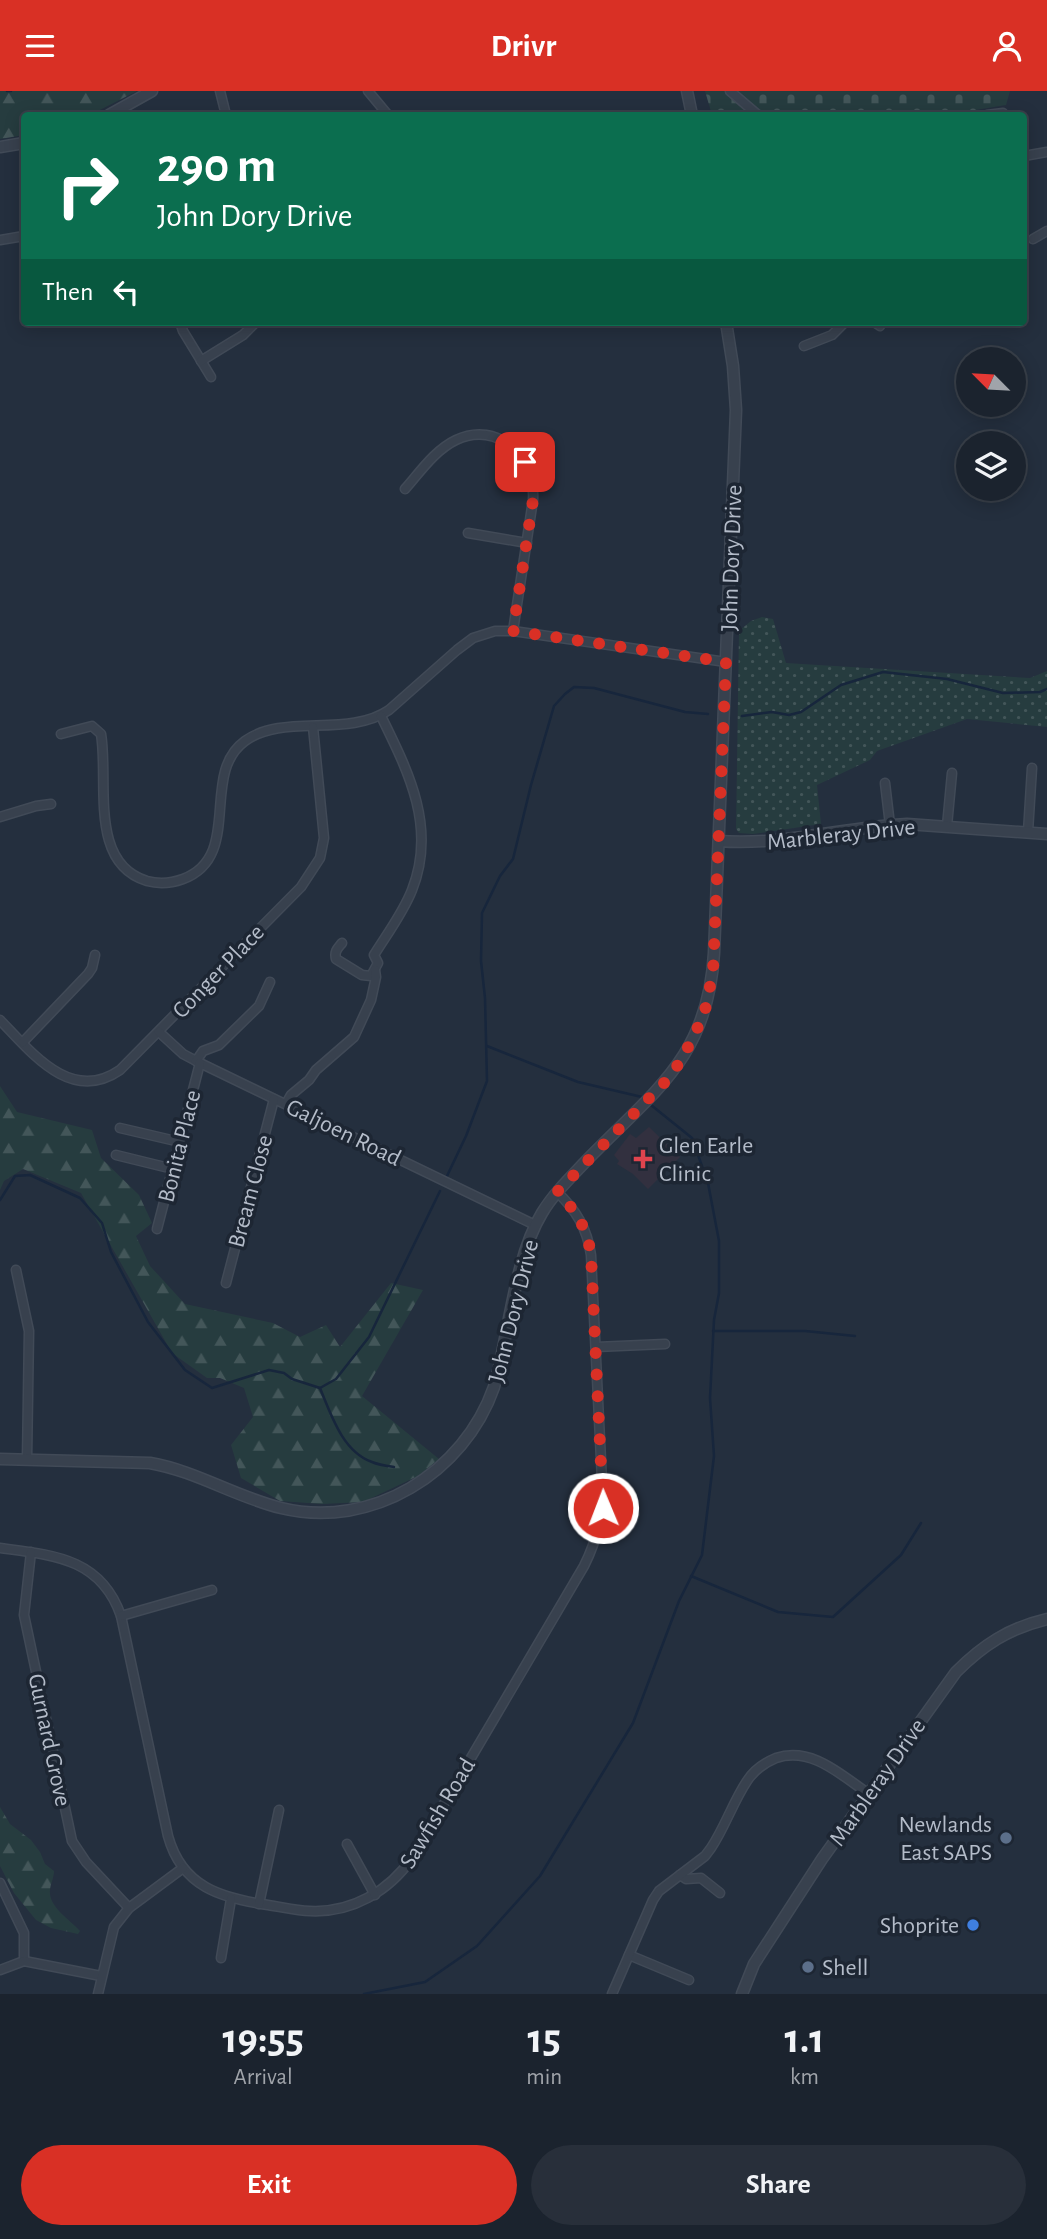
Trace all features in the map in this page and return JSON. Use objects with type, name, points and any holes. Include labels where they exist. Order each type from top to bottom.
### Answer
[{"type":"street","points":[[114,112],[152,91]]},
{"type":"street","points":[[220,91],[225,112]]},
{"type":"street","points":[[368,91],[386,112]]},
{"type":"street","points":[[687,91],[691,112]]},
{"type":"street","points":[[730,91],[754,112]]},
{"type":"street","points":[[0,147],[21,144]]},
{"type":"street","points":[[1027,155],[1047,152]]},
{"type":"street","points":[[1033,239],[1047,231]]},
{"type":"street","points":[[0,240],[21,236]]},
{"type":"street","points":[[181,326],[211,377]]},
{"type":"street","points":[[201,361],[243,335],[252,326]]},
{"type":"street","name":"John Dory Drive","points":[[0,1459],[157,1464],[270,1505],[306,1512],[331,1513],[358,1509],[402,1493],[426,1479],[454,1455],[472,1433],[488,1403],[498,1373],[522,1265],[535,1225],[557,1192],[664,1083],[694,1039],[707,1006],[712,979],[719,841],[736,410],[727,326]]},
{"type":"street","points":[[804,346],[832,335],[841,326]]},
{"type":"street","points":[[405,489],[436,454],[454,441],[471,436],[498,439],[519,454],[530,470],[533,500],[513,631]]},
{"type":"street","points":[[468,533],[527,543]]},
{"type":"street","points":[[61,734],[92,726],[101,734],[107,836],[113,853],[119,863],[134,875],[161,883],[180,880],[207,861],[213,850],[219,824],[225,772],[239,745],[263,731],[357,722],[381,716],[473,638],[495,631],[513,631],[726,662]]},
{"type":"street","points":[[342,943],[337,947],[336,959],[365,977],[371,976],[378,963],[374,955],[413,887],[421,823],[413,786],[381,716]]},
{"type":"street","name":"Conger Place","points":[[0,1020],[61,1076],[91,1082],[121,1070],[301,887],[316,867],[324,838],[313,727]]},
{"type":"street","points":[[1028,832],[1032,768]]},
{"type":"street","points":[[947,826],[951,772]]},
{"type":"street","points":[[886,783],[890,825]]},
{"type":"street","points":[[0,817],[51,804]]},
{"type":"street","name":"Marbleray Drive","points":[[719,841],[769,841],[890,825],[947,826],[1047,834]]},
{"type":"street","points":[[23,1042],[88,974],[95,955]]},
{"type":"street","points":[[286,1104],[291,1095],[309,1080],[316,1070],[355,1037],[371,1000],[375,970]]},
{"type":"street","points":[[198,1062],[204,1050],[219,1045],[259,1006],[270,982]]},
{"type":"street","name":"Galjoen Road","points":[[159,1032],[198,1062],[535,1225]]},
{"type":"street","name":"Bonita Place","points":[[158,1229],[198,1062]]},
{"type":"street","name":"Bream Close","points":[[226,1283],[274,1099]]},
{"type":"street","points":[[120,1128],[180,1142]]},
{"type":"street","points":[[116,1155],[173,1169]]},
{"type":"street","name":"Sawfish Road","points":[[0,1548],[58,1557],[87,1569],[110,1592],[121,1616],[168,1836],[183,1868],[202,1885],[231,1899],[259,1904],[311,1911],[329,1910],[355,1904],[375,1895],[397,1877],[412,1859],[595,1544],[603,1508],[589,1241],[574,1210],[557,1192]]},
{"type":"street","points":[[16,1270],[29,1331],[27,1460]]},
{"type":"street","points":[[596,1347],[665,1344]]},
{"type":"street","name":"Gurnard Grove","points":[[31,1552],[24,1615],[72,1841],[80,1856],[129,1908]]},
{"type":"street","points":[[121,1616],[212,1590]]},
{"type":"street","name":"Marbleray Drive","points":[[745,1991],[754,1964],[780,1923],[940,1693],[985,1645],[1006,1633],[1047,1619]]},
{"type":"street","points":[[612,1994],[653,1900],[659,1891],[711,1849],[747,1780],[758,1768],[773,1759],[790,1755],[814,1759],[869,1794]]},
{"type":"street","points":[[259,1904],[279,1810]]},
{"type":"street","points":[[347,1844],[375,1895]]},
{"type":"street","points":[[98,1994],[114,1927],[129,1908],[183,1868]]},
{"type":"street","points":[[680,1875],[686,1879],[701,1878],[720,1893]]},
{"type":"street","points":[[0,1883],[24,1933],[24,1961]]},
{"type":"street","points":[[221,1958],[231,1899]]},
{"type":"street","points":[[629,1955],[690,1980]]},
{"type":"street","points":[[0,1970],[24,1961],[101,1976]]},
{"type":"shaded area","points":[[649,1127],[680,1157],[648,1189],[633,1174],[617,1164],[619,1161],[614,1155],[630,1134],[636,1138]]},
{"type":"green space","points":[[0,91],[137,91],[96,112],[21,112],[21,136],[0,139]]},
{"type":"green space","points":[[705,91],[1010,91],[1006,105],[963,112],[711,112]]},
{"type":"green space","points":[[762,617],[773,619],[786,663],[1030,678],[1047,671],[1047,727],[967,719],[877,751],[870,760],[817,785],[821,824],[753,834],[739,833],[736,829],[739,631],[751,621]]},
{"type":"green space","points":[[0,1086],[17,1112],[92,1130],[101,1158],[139,1195],[152,1223],[136,1236],[150,1266],[185,1304],[273,1323],[300,1337],[326,1325],[340,1347],[391,1283],[423,1290],[362,1396],[439,1459],[418,1476],[363,1502],[322,1504],[280,1501],[241,1478],[231,1445],[253,1417],[244,1388],[220,1378],[207,1378],[172,1353],[81,1193],[23,1169],[4,1181],[0,1190]]},
{"type":"green space","points":[[0,1807],[10,1824],[31,1840],[45,1864],[54,1871],[51,1899],[80,1931],[78,1934],[51,1928],[36,1920],[14,1893],[0,1866]]},
{"type":"waterway","points":[[742,716],[772,712],[789,715],[801,712],[841,685],[883,672],[947,679],[1003,693],[1040,692],[1047,689]]},
{"type":"waterway","points":[[447,1176],[487,1081],[485,998],[481,961],[482,913],[500,876],[513,859],[554,706],[574,687],[594,688],[685,712],[708,714]]},
{"type":"waterway","points":[[487,1046],[578,1082],[642,1097]]},
{"type":"waterway","points":[[364,1994],[425,1982],[477,1946],[540,1876],[633,1723],[679,1601],[702,1555],[714,1456],[710,1398],[714,1320],[719,1293],[719,1241],[708,1183],[692,1138],[651,1105]]},
{"type":"waterway","points":[[0,1200],[15,1176],[30,1175],[80,1198],[102,1223],[111,1252],[148,1322],[185,1370],[212,1388],[269,1370],[284,1373],[292,1379],[320,1388],[336,1379],[369,1337],[440,1191]]},
{"type":"waterway","points":[[713,1331],[805,1331],[855,1336]]},
{"type":"waterway","points":[[320,1388],[339,1431],[353,1450],[372,1462],[394,1467]]},
{"type":"waterway","points":[[691,1576],[778,1612],[833,1617],[901,1555],[921,1523]]},
{"type":"place","name":"Glen Earle Clinic","points":[[643,1159]]},
{"type":"place","name":"Newlands East SAPS","points":[[1006,1838]]},
{"type":"place","name":"Shoprite","points":[[973,1925]]},
{"type":"place","name":"Shell","points":[[808,1967]]},
{"type":"route","points":[[525,462],[530,470],[534,489],[513,631],[726,662],[713,972],[704,1015],[686,1054],[664,1083],[557,1192],[580,1219],[589,1241],[603,1508]]}]
